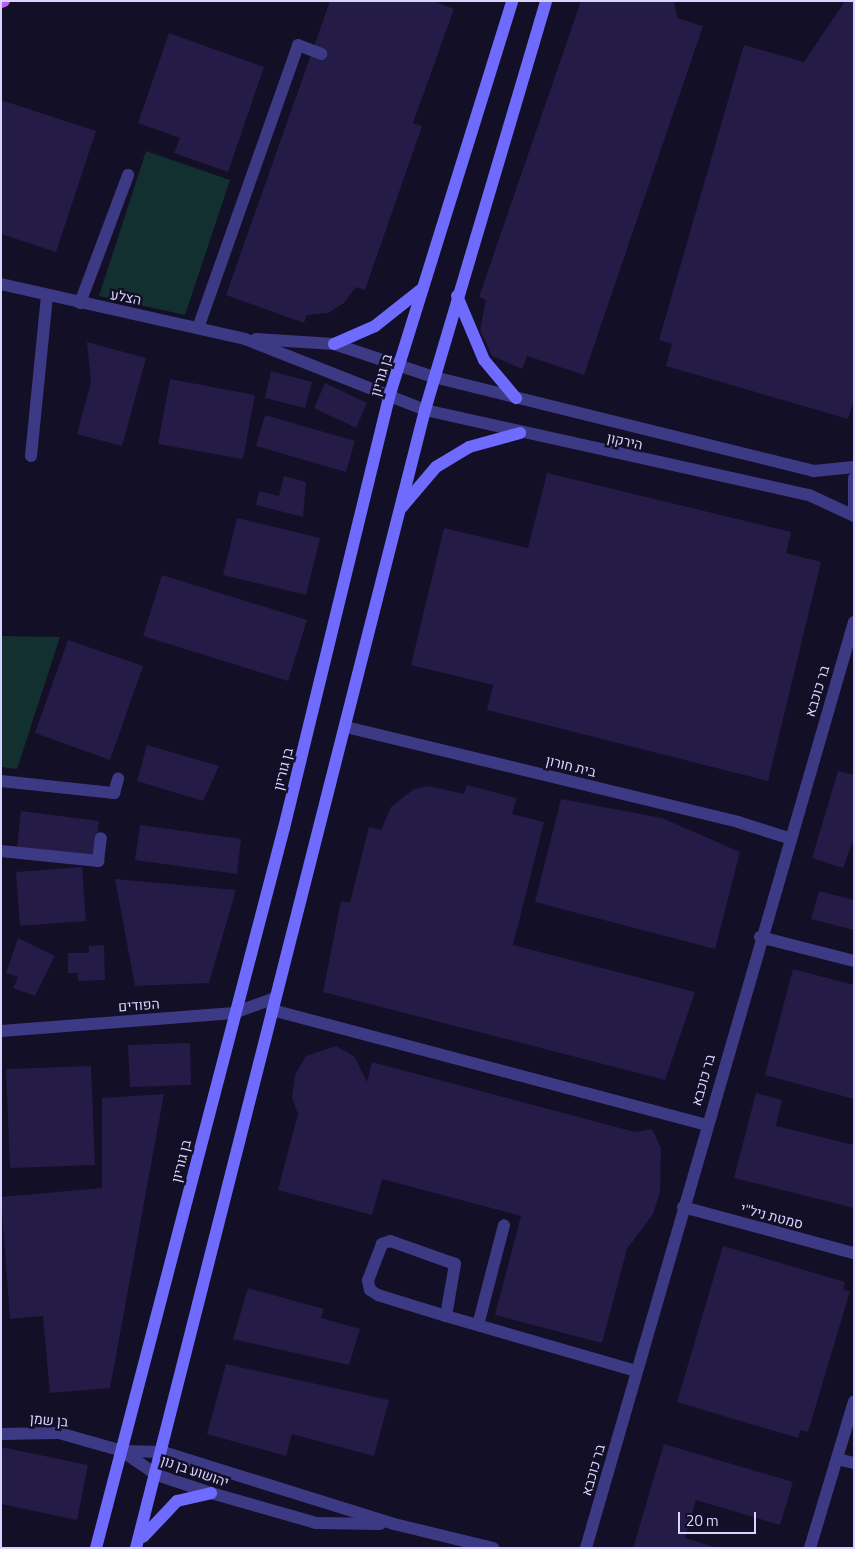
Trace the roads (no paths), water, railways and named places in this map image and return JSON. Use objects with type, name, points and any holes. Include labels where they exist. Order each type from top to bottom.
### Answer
[{"type":"main road","name":"בן גוריון","points":[[96,1548],[234,1013],[389,397],[512,1]]},
{"type":"main road","points":[[136,1548],[157,1476],[274,1004],[346,727],[425,410],[457,296],[546,1]]},
{"type":"main road","points":[[334,344],[375,326],[423,288]]},
{"type":"main road","points":[[457,296],[484,360],[516,398]]},
{"type":"main road","points":[[400,509],[436,467],[470,447],[520,433]]},
{"type":"main road","points":[[136,1548],[152,1522],[177,1502],[211,1493]]},
{"type":"street","points":[[198,328],[298,46],[321,54]]},
{"type":"street","points":[[80,303],[128,175]]},
{"type":"street","name":"הצלע","points":[[1,284],[47,296],[245,338],[334,344],[399,365]]},
{"type":"street","points":[[31,456],[47,296]]},
{"type":"street","name":"הצלע","points":[[245,338],[389,397]]},
{"type":"street","name":"הירקון","points":[[399,365],[434,377],[516,398],[814,471],[854,467]]},
{"type":"street","name":"הירקון","points":[[389,397],[425,410],[520,433],[809,495],[854,516]]},
{"type":"street","points":[[854,478],[854,510]]},
{"type":"street","name":"בר כוכבא","points":[[586,1548],[788,838],[854,622]]},
{"type":"street","name":"בית חורון","points":[[346,727],[738,822],[788,838]]},
{"type":"street","points":[[1,781],[114,793],[118,779]]},
{"type":"street","points":[[1,851],[98,861],[101,838]]},
{"type":"street","points":[[760,937],[854,961]]},
{"type":"street","points":[[274,1004],[706,1125]]},
{"type":"street","name":"הפודים","points":[[1,1031],[234,1013],[274,1004]]},
{"type":"street","name":"סמטת ניל\"י","points":[[683,1207],[854,1253]]},
{"type":"street","points":[[478,1325],[504,1226]]},
{"type":"street","points":[[446,1316],[457,1272],[455,1264],[390,1241],[382,1244],[372,1265],[370,1290],[446,1316],[636,1371]]},
{"type":"street","points":[[810,1548],[854,1401]]},
{"type":"street","name":"בן שמן","points":[[1,1434],[59,1433],[122,1451]]},
{"type":"street","name":"יהושוע בן נון","points":[[122,1451],[163,1452],[394,1524],[493,1548]]},
{"type":"street","name":"יהושוע בן נון","points":[[122,1451],[157,1476],[316,1523],[394,1524]]},
{"type":"street","points":[[837,1459],[854,1463]]}]
